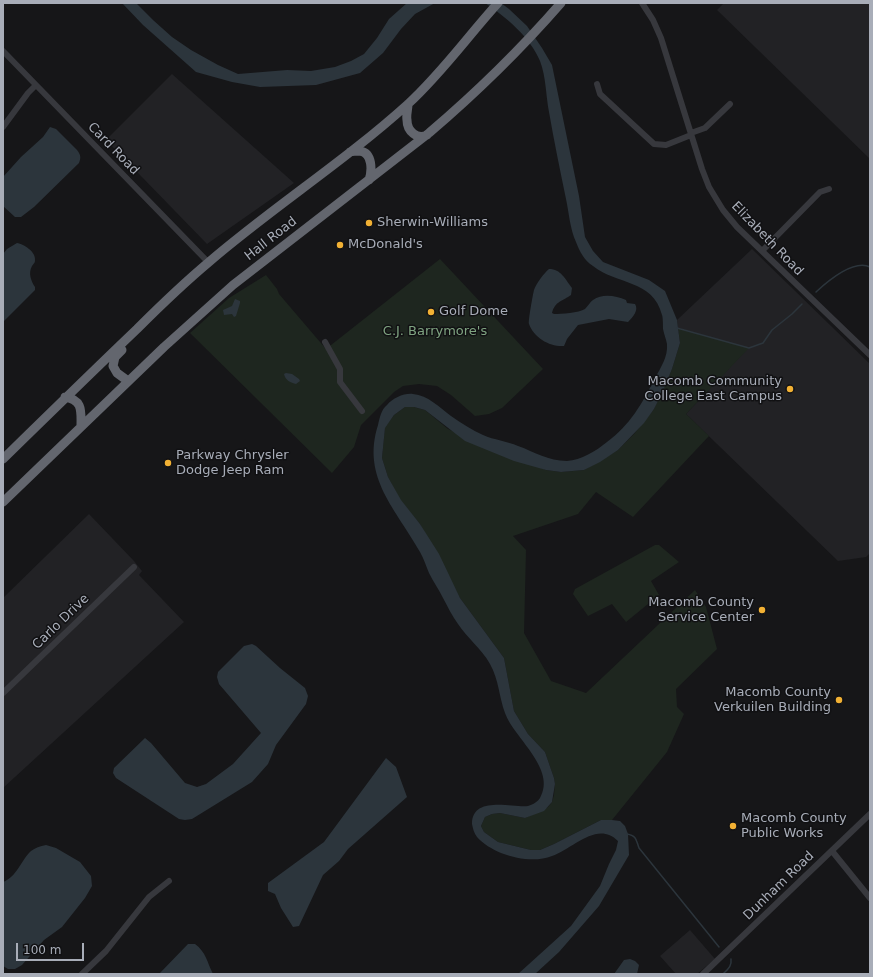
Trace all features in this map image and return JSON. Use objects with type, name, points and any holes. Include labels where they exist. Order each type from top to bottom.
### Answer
[{"type":"highway","name":"Hall Road","points":[[3,459],[65,397],[208,262],[247,230],[350,152],[408,104],[439,72],[498,3]]},
{"type":"highway","name":"Hall Road","points":[[3,502],[128,381],[233,285],[429,133],[505,64],[561,3]]},
{"type":"highway","points":[[408,104],[407,120],[411,132],[420,137],[429,133]]},
{"type":"highway","points":[[350,152],[361,151],[368,157],[372,168],[369,180]]},
{"type":"highway","points":[[128,381],[115,371],[113,361],[118,354],[150,323],[155,311]]},
{"type":"highway","points":[[65,397],[75,400],[78,403],[81,409],[81,426]]},
{"type":"street","name":"Elizabeth Road","points":[[642,3],[653,20],[661,38],[704,175],[716,199],[737,227],[870,355]]},
{"type":"street","name":"Card Road","points":[[3,51],[208,262]]},
{"type":"street","points":[[597,84],[600,94],[654,144],[666,145],[705,128],[730,104]]},
{"type":"street","points":[[3,127],[28,93],[36,85]]},
{"type":"street","points":[[762,252],[820,192],[829,189]]},
{"type":"street","points":[[325,342],[340,369],[340,382],[362,411]]},
{"type":"street","name":"Carlo Drive","points":[[3,693],[134,567]]},
{"type":"street","name":"Dunham Road","points":[[703,974],[870,814]]},
{"type":"street","points":[[832,851],[870,898]]},
{"type":"street","points":[[82,974],[106,951],[149,897],[169,881]]},
{"type":"shaded area","points":[[122,3],[136,3],[172,37],[191,50],[238,74],[287,70],[311,71],[335,67],[364,54],[377,38],[389,19],[407,3],[435,3],[415,14],[401,29],[383,53],[360,73],[316,85],[260,87],[232,82],[196,72],[143,25]]},
{"type":"shaded area","points":[[485,3],[501,3],[509,9],[527,26],[552,65],[579,196],[585,237],[593,251],[603,262],[649,280],[665,291],[677,320],[680,343],[672,369],[662,393],[654,409],[644,423],[618,450],[600,462],[584,470],[561,472],[546,470],[514,461],[465,441],[425,410],[414,407],[405,407],[394,415],[385,428],[382,458],[388,477],[401,500],[420,524],[439,554],[460,598],[504,658],[514,711],[528,734],[545,752],[554,778],[555,784],[552,802],[544,811],[525,818],[500,813],[492,814],[485,817],[481,826],[484,832],[498,842],[531,850],[540,850],[554,844],[601,820],[620,821],[625,826],[628,834],[629,855],[599,906],[559,952],[535,974],[518,974],[571,926],[600,886],[616,850],[618,841],[610,835],[593,835],[552,856],[543,859],[523,859],[512,857],[492,849],[477,837],[472,824],[474,815],[479,809],[494,805],[528,806],[534,804],[540,798],[544,787],[543,776],[539,765],[510,723],[505,713],[495,676],[490,664],[483,653],[454,618],[429,573],[420,552],[384,493],[374,461],[374,444],[380,416],[385,407],[399,396],[413,394],[429,399],[463,424],[487,437],[514,444],[554,460],[567,461],[578,459],[593,452],[603,445],[629,421],[645,397],[662,366],[667,344],[663,329],[662,315],[657,303],[651,295],[633,284],[602,272],[590,264],[581,252],[571,226],[548,106],[544,73],[540,61],[536,52],[524,36]]},
{"type":"shaded area","points":[[724,3],[870,3],[870,159],[717,10]]},
{"type":"shaded area","points":[[172,74],[294,183],[207,244],[106,140]]},
{"type":"shaded area","points":[[50,127],[56,129],[77,150],[80,156],[79,163],[34,207],[21,217],[15,217],[3,206],[3,177],[21,157],[43,137]]},
{"type":"shaded area","points":[[17,243],[23,245],[34,254],[35,262],[32,266],[30,274],[35,290],[3,322],[3,254],[7,249]]},
{"type":"shaded area","name":"Macomb Community College East Campus","points":[[752,249],[870,364],[870,553],[866,557],[838,561],[686,414],[748,348],[678,328],[677,320]]},
{"type":"shaded area","points":[[549,269],[553,269],[560,273],[572,288],[571,295],[557,304],[552,313],[561,314],[579,311],[585,309],[592,301],[601,296],[610,296],[626,300],[627,303],[635,304],[635,313],[628,322],[609,319],[578,325],[567,339],[564,346],[553,345],[543,341],[531,329],[529,322],[534,290],[540,279]]},
{"type":"shaded area","points":[[235,299],[240,301],[236,316],[234,317],[232,314],[224,315],[223,310],[232,306]]},
{"type":"shaded area","points":[[284,374],[292,374],[300,381],[296,384],[290,382]]},
{"type":"shaded area","points":[[89,514],[134,561],[142,571],[139,575],[184,622],[3,788],[3,598]]},
{"type":"shaded area","points":[[252,644],[305,688],[308,696],[306,704],[276,745],[268,764],[252,782],[192,819],[185,820],[179,819],[116,778],[113,773],[114,768],[145,738],[185,783],[197,787],[206,784],[233,764],[261,733],[219,684],[217,677],[218,672],[244,646]]},
{"type":"shaded area","points":[[386,758],[396,767],[407,797],[348,849],[339,861],[323,875],[299,926],[293,927],[281,908],[275,894],[268,891],[268,883],[324,842]]},
{"type":"shaded area","points":[[46,845],[56,848],[80,862],[91,876],[92,886],[85,898],[62,927],[44,940],[22,965],[15,969],[8,969],[3,966],[3,882],[12,876],[31,851]]},
{"type":"shaded area","points":[[690,930],[715,959],[697,974],[676,974],[660,956]]},
{"type":"shaded area","points":[[188,944],[195,944],[202,950],[213,974],[159,974]]},
{"type":"shaded area","points":[[630,959],[639,965],[637,974],[614,974],[624,960]]},
{"type":"green space","name":"C.J. Barrymore's","points":[[440,259],[543,369],[502,408],[489,414],[475,416],[451,395],[437,386],[419,384],[403,386],[394,392],[361,425],[354,447],[332,473],[190,333],[229,298],[266,275],[279,294],[326,349]]},
{"type":"green space","points":[[678,328],[749,348],[686,414],[709,436],[633,517],[596,492],[578,514],[513,536],[526,550],[524,633],[551,681],[586,693],[695,590],[706,607],[717,649],[676,689],[677,707],[684,714],[667,752],[612,820],[601,820],[540,850],[531,850],[498,842],[484,832],[481,826],[485,817],[500,813],[525,818],[548,807],[552,802],[554,795],[554,778],[545,752],[528,734],[514,711],[504,658],[460,598],[420,524],[400,500],[388,477],[382,458],[385,427],[394,415],[405,407],[414,407],[425,410],[448,429],[546,470],[561,472],[584,470],[618,450],[634,434],[654,409],[672,369],[680,343]]},
{"type":"green space","points":[[655,545],[659,545],[679,562],[651,581],[659,595],[626,622],[612,604],[588,616],[573,594],[575,589]]},
{"type":"waterway","points":[[816,292],[827,282],[849,268],[863,265],[870,267]]},
{"type":"waterway","points":[[677,328],[749,348],[763,343],[772,330],[802,304]]},
{"type":"waterway","points":[[627,834],[634,837],[639,848],[719,947]]},
{"type":"waterway","points":[[723,974],[730,966],[731,959]]},
{"type":"place","name":"Sherwin-Williams","points":[[369,223]]},
{"type":"place","name":"McDonald's","points":[[340,245]]},
{"type":"place","name":"Golf Dome","points":[[431,312]]},
{"type":"place","name":"Macomb Community College East Campus","points":[[790,389]]},
{"type":"place","name":"Parkway Chrysler Dodge Jeep Ram","points":[[168,463]]},
{"type":"place","name":"Macomb County Service Center","points":[[762,610]]},
{"type":"place","name":"Macomb County Verkuilen Building","points":[[839,700]]},
{"type":"place","name":"Macomb County Public Works","points":[[733,826]]}]
